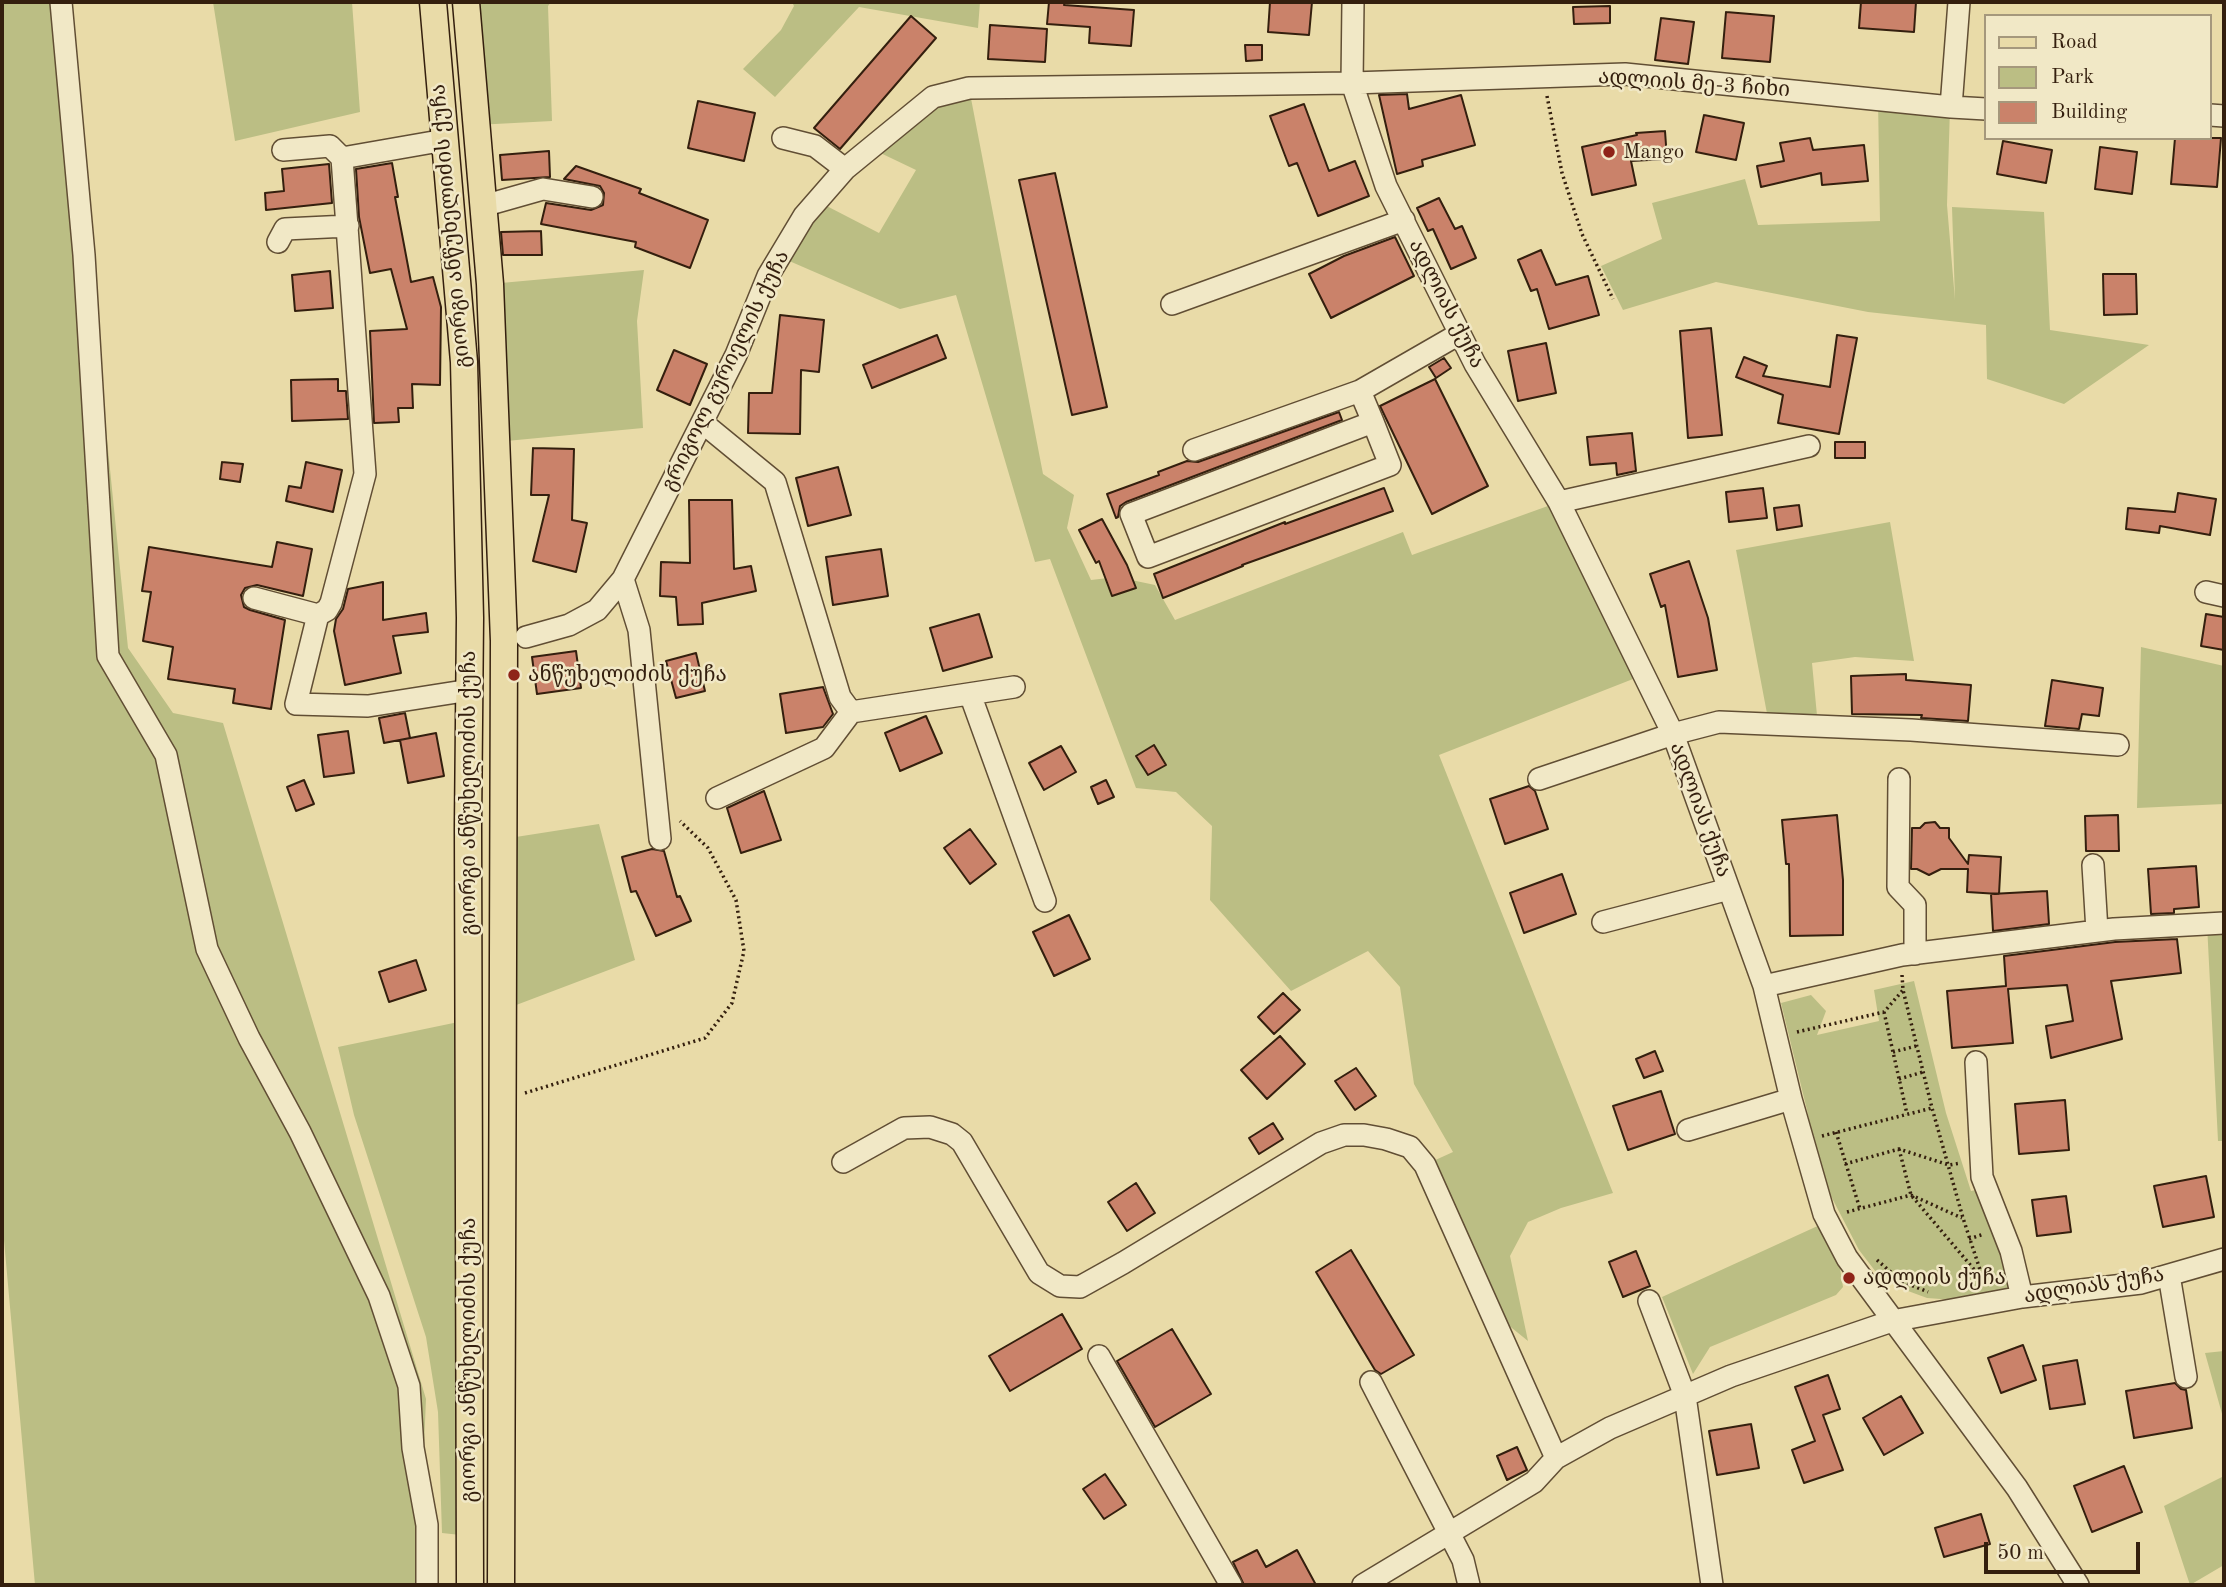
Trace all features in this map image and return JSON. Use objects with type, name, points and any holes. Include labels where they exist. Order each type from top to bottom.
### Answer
[{"type":"main road","name":"გიორგი ანწუხელიძის ქუჩა","points":[[433,2],[464,362],[470,690],[470,1585]]},
{"type":"main road","name":"გიორგი ანწუხელიძის ქუჩა","points":[[466,2],[490,284],[503,640],[501,1585]]},
{"type":"street","points":[[61,2],[84,254],[108,656],[166,755],[207,949],[379,1296],[409,1386],[413,1448],[426,1525],[427,1585]]},
{"type":"street","name":"ადლიას ქუჩა","points":[[1353,2],[1352,83],[1387,186],[1459,334],[1559,502],[1673,734],[1764,986],[1791,1099],[1824,1214],[1847,1258],[1892,1321],[2020,1291],[2141,1283],[2224,1259]]},
{"type":"street","points":[[1951,107],[1959,2]]},
{"type":"street","name":"ადლიის მე-3 ჩიხი","points":[[1352,83],[1625,74],[1951,107],[1984,108]]},
{"type":"street","name":"გრიგოლ გურიელის ქუჩა","points":[[526,637],[569,625],[597,610],[623,579],[736,355],[768,276],[804,216],[845,169],[933,97],[969,88],[1352,83]]},
{"type":"street","points":[[783,138],[815,146],[845,169]]},
{"type":"street","points":[[342,158],[445,140]]},
{"type":"street","points":[[254,598],[318,615],[327,610],[365,474],[342,158],[330,146],[283,150]]},
{"type":"street","points":[[483,206],[542,189],[593,197]]},
{"type":"street","points":[[1172,304],[1404,220]]},
{"type":"street","points":[[278,242],[285,229],[348,226]]},
{"type":"street","points":[[1194,450],[1360,391],[1459,334]]},
{"type":"street","points":[[1360,391],[1373,422],[1390,465],[1148,557],[1131,514],[1373,422]]},
{"type":"street","points":[[703,423],[775,482],[840,697],[851,712]]},
{"type":"street","points":[[1559,502],[1809,446]]},
{"type":"street","points":[[623,579],[639,630],[660,839]]},
{"type":"street","points":[[318,615],[296,704],[368,706],[470,690]]},
{"type":"street","points":[[717,798],[824,748],[851,712],[1014,687]]},
{"type":"street","points":[[970,694],[1045,901]]},
{"type":"street","points":[[1539,779],[1673,734],[1719,722],[1910,730],[2118,745]]},
{"type":"street","points":[[1899,779],[1898,887],[1915,905],[1908,955]]},
{"type":"street","points":[[2093,865],[2097,931]]},
{"type":"street","points":[[1603,922],[1729,888]]},
{"type":"street","points":[[1764,986],[1908,955],[2097,931],[2224,923]]},
{"type":"street","points":[[1976,1062],[1982,1177],[2011,1251],[2020,1291]]},
{"type":"street","points":[[1688,1130],[1791,1099]]},
{"type":"street","points":[[843,1162],[904,1128],[930,1127],[952,1134],[962,1142],[1039,1273],[1060,1286],[1080,1287],[1321,1143],[1343,1135],[1364,1135],[1409,1147],[1425,1165],[1556,1458]]},
{"type":"street","points":[[2169,1275],[2186,1377]]},
{"type":"street","points":[[1649,1301],[1685,1396],[1712,1585]]},
{"type":"street","points":[[1363,1585],[1534,1482],[1556,1458],[1610,1428],[1731,1376],[1892,1321],[2017,1488],[2078,1585]]},
{"type":"street","points":[[1099,1356],[1231,1585]]},
{"type":"street","points":[[1371,1382],[1463,1560],[1469,1585]]},
{"type":"path","points":[[1543,77],[1562,173],[1582,234],[1613,299]]},
{"type":"path","points":[[525,1093],[705,1038],[732,1003],[744,951],[736,900],[708,848],[656,798]]},
{"type":"path","points":[[1908,955],[1903,990],[1916,1046],[1963,1219],[1987,1293],[2020,1291]]},
{"type":"path","points":[[1797,1032],[1884,1012],[1903,990]]},
{"type":"path","points":[[1884,1012],[1907,1114]]},
{"type":"path","points":[[1893,1052],[1916,1046]]},
{"type":"path","points":[[1899,1079],[1923,1072]]},
{"type":"path","points":[[1821,1136],[1932,1108]]},
{"type":"path","points":[[1836,1132],[1860,1209]]},
{"type":"path","points":[[1899,1149],[1911,1195],[1985,1283]]},
{"type":"path","points":[[1845,1164],[1899,1149],[1949,1165],[1981,1160]]},
{"type":"path","points":[[1845,1213],[1911,1195],[1963,1219]]},
{"type":"path","points":[[1874,1257],[1901,1281],[1927,1292],[1940,1294]]},
{"type":"green space","points":[[2,2],[63,2],[128,648],[173,713],[223,723],[426,1399],[418,1585],[35,1585],[2,1218]]},
{"type":"green space","points":[[213,2],[352,2],[360,112],[235,141]]},
{"type":"green space","points":[[466,2],[551,2],[548,6],[552,121],[476,125]]},
{"type":"green space","points":[[792,2],[980,2],[978,28],[859,7],[775,97],[743,69],[781,30],[794,6]]},
{"type":"green space","points":[[969,88],[1043,474],[1074,495],[1067,528],[1091,580],[1117,577],[1155,585],[1175,620],[1403,532],[1412,555],[1559,502],[1633,679],[1439,755],[1613,1193],[1561,1208],[1528,1222],[1510,1256],[1528,1341],[1507,1324],[1431,1162],[1453,1152],[1414,1084],[1400,987],[1368,951],[1291,991],[1210,900],[1212,826],[1176,792],[1136,788],[1050,559],[1035,562],[956,295],[900,309],[780,257],[817,201],[879,233],[916,170],[870,148],[888,132]]},
{"type":"green space","points":[[1878,100],[1950,108],[1947,205],[1955,300],[1952,207],[2044,212],[2050,330],[2149,345],[2064,404],[1987,379],[1986,325],[1868,312],[1716,282],[1623,310],[1601,266],[1662,239],[1652,203],[1745,179],[1758,225],[1880,221]]},
{"type":"green space","points":[[644,270],[637,321],[643,428],[496,442],[490,284]]},
{"type":"green space","points":[[1890,522],[1914,661],[1855,657],[1812,663],[1818,726],[1769,724],[1736,550]]},
{"type":"green space","points":[[2141,647],[2224,666],[2224,804],[2137,808]]},
{"type":"green space","points":[[599,824],[635,960],[503,1010],[503,839]]},
{"type":"green space","points":[[2224,923],[2224,1141],[2218,1141],[2207,924]]},
{"type":"green space","points":[[1914,981],[1946,1113],[1971,1191],[1982,1189],[2003,1252],[2010,1287],[1991,1296],[1954,1300],[1927,1298],[1900,1288],[1879,1276],[1859,1250],[1820,1175],[1781,1003],[1811,995],[1826,1011],[1817,1035],[1879,1021],[1874,990]]},
{"type":"green space","points":[[468,1020],[470,1536],[442,1533],[438,1412],[426,1337],[354,1115],[338,1047]]},
{"type":"green space","points":[[1822,1224],[1837,1249],[1843,1287],[1836,1295],[1710,1347],[1693,1374],[1662,1297]]},
{"type":"green space","points":[[2224,1351],[2224,1421],[2205,1353]]},
{"type":"green space","points":[[2224,1476],[2224,1565],[2190,1585],[2164,1506]]},
{"type":"building","points":[[1049,2],[1134,10],[1131,46],[1089,43],[1090,27],[1047,24]]},
{"type":"building","points":[[1270,2],[1312,2],[1309,35],[1268,32]]},
{"type":"building","points":[[1861,2],[1916,2],[1914,32],[1859,28]]},
{"type":"building","points":[[1610,6],[1610,23],[1574,24],[1573,7]]},
{"type":"building","points":[[1726,12],[1774,16],[1770,62],[1722,58]]},
{"type":"building","points":[[911,16],[936,38],[840,149],[814,128]]},
{"type":"building","points":[[1661,18],[1694,22],[1688,64],[1655,60]]},
{"type":"building","points":[[990,25],[1047,29],[1045,62],[988,59]]},
{"type":"building","points":[[1245,45],[1262,45],[1262,60],[1246,61]]},
{"type":"building","points":[[1407,94],[1409,109],[1461,95],[1475,145],[1422,160],[1423,166],[1397,174],[1379,95]]},
{"type":"building","points":[[698,101],[755,113],[744,161],[688,148]]},
{"type":"building","points":[[1304,104],[1329,171],[1355,161],[1369,196],[1318,216],[1297,163],[1289,166],[1270,116]]},
{"type":"building","points":[[1704,115],[1744,123],[1736,160],[1696,152]]},
{"type":"building","points":[[1665,131],[1667,159],[1631,161],[1636,185],[1592,195],[1582,147],[1637,135],[1636,133]]},
{"type":"building","points":[[1810,138],[1813,150],[1864,145],[1868,181],[1822,185],[1821,173],[1761,187],[1757,166],[1784,161],[1780,143]]},
{"type":"building","points":[[2221,138],[2217,187],[2171,184],[2175,140]]},
{"type":"building","points":[[2003,141],[2052,150],[2046,183],[1997,174]]},
{"type":"building","points":[[2100,147],[2137,152],[2132,194],[2095,189]]},
{"type":"building","points":[[549,151],[550,177],[502,180],[500,155]]},
{"type":"building","points":[[392,163],[398,197],[395,197],[411,282],[433,277],[441,307],[440,385],[412,384],[413,408],[398,408],[399,422],[374,423],[370,331],[407,329],[391,269],[370,273],[359,217],[356,169]]},
{"type":"building","points":[[329,164],[332,203],[266,210],[265,193],[284,191],[282,169]]},
{"type":"building","points":[[576,166],[641,189],[639,193],[708,220],[690,268],[635,247],[636,242],[541,224],[546,203],[591,210],[603,205],[604,193],[600,186],[564,179]]},
{"type":"building","points":[[1055,173],[1107,407],[1072,415],[1019,180]]},
{"type":"building","points":[[1439,198],[1455,229],[1462,226],[1476,258],[1451,269],[1433,229],[1428,231],[1417,208]]},
{"type":"building","points":[[541,231],[542,255],[503,255],[501,232]]},
{"type":"building","points":[[1395,237],[1414,276],[1331,318],[1309,274],[1344,256]]},
{"type":"building","points":[[1541,250],[1556,285],[1588,276],[1599,315],[1549,329],[1537,289],[1531,291],[1518,260]]},
{"type":"building","points":[[330,271],[333,308],[295,311],[292,275]]},
{"type":"building","points":[[2103,274],[2136,274],[2137,314],[2104,315]]},
{"type":"building","points":[[780,315],[824,320],[819,372],[801,370],[800,434],[748,433],[749,393],[772,393]]},
{"type":"building","points":[[1711,328],[1722,435],[1688,438],[1680,331]]},
{"type":"building","points":[[937,335],[946,358],[872,388],[863,365]]},
{"type":"building","points":[[1837,335],[1857,338],[1839,434],[1778,423],[1783,395],[1736,377],[1744,357],[1767,366],[1763,376],[1830,387]]},
{"type":"building","points":[[1546,343],[1556,393],[1518,401],[1508,351]]},
{"type":"building","points":[[674,350],[707,364],[690,405],[657,390]]},
{"type":"building","points":[[1444,358],[1451,368],[1436,378],[1429,367]]},
{"type":"building","points":[[338,379],[338,391],[346,391],[348,419],[292,421],[291,380]]},
{"type":"building","points":[[1435,379],[1488,486],[1432,514],[1380,406]]},
{"type":"building","points":[[1339,412],[1342,420],[1126,502],[1120,506],[1116,518],[1107,494],[1159,475],[1158,472],[1187,461],[1198,462]]},
{"type":"building","points":[[1632,433],[1636,471],[1617,475],[1616,463],[1590,465],[1587,437]]},
{"type":"building","points":[[1835,442],[1865,442],[1865,458],[1835,458]]},
{"type":"building","points":[[533,448],[574,449],[572,520],[587,523],[576,572],[533,561],[549,495],[531,495]]},
{"type":"building","points":[[222,462],[243,464],[240,482],[220,479]]},
{"type":"building","points":[[306,462],[342,470],[333,512],[286,501],[289,486],[301,488]]},
{"type":"building","points":[[838,467],[851,515],[808,526],[796,478]]},
{"type":"building","points":[[1384,488],[1393,511],[1242,565],[1163,598],[1154,574],[1285,522]]},
{"type":"building","points":[[1763,488],[1767,518],[1729,522],[1726,492]]},
{"type":"building","points":[[2178,493],[2216,499],[2210,535],[2160,526],[2159,533],[2126,529],[2128,508],[2175,512]]},
{"type":"building","points":[[689,500],[732,500],[734,569],[751,566],[756,591],[702,603],[703,624],[678,625],[676,597],[660,596],[661,562],[690,563]]},
{"type":"building","points":[[1799,505],[1802,526],[1777,530],[1774,508]]},
{"type":"building","points":[[1102,519],[1136,588],[1112,596],[1099,561],[1096,563],[1079,530]]},
{"type":"building","points":[[277,542],[312,549],[303,596],[257,585],[245,588],[241,595],[244,607],[285,620],[271,709],[233,703],[235,689],[168,679],[173,647],[143,641],[151,592],[142,591],[149,547],[272,567]]},
{"type":"building","points":[[881,549],[888,596],[833,605],[826,557]]},
{"type":"building","points":[[1689,561],[1708,618],[1717,670],[1678,677],[1665,605],[1661,607],[1650,574]]},
{"type":"building","points":[[383,582],[383,620],[426,613],[428,632],[393,636],[401,673],[345,685],[334,631],[336,619],[343,609],[348,589]]},
{"type":"building","points":[[979,614],[992,657],[943,671],[930,628]]},
{"type":"building","points":[[2206,614],[2224,617],[2224,650],[2201,646]]},
{"type":"building","points":[[576,651],[581,688],[537,694],[532,657]]},
{"type":"building","points":[[696,653],[705,691],[676,698],[666,661]]},
{"type":"building","points":[[1906,674],[1906,680],[1971,685],[1968,721],[1921,718],[1922,715],[1852,714],[1851,676]]},
{"type":"building","points":[[2052,680],[2103,688],[2099,716],[2082,714],[2079,729],[2045,726]]},
{"type":"building","points":[[823,687],[833,714],[823,727],[786,733],[780,694]]},
{"type":"building","points":[[405,713],[410,738],[384,743],[379,718]]},
{"type":"building","points":[[926,716],[942,753],[900,771],[885,733]]},
{"type":"building","points":[[348,731],[354,773],[324,777],[318,735]]},
{"type":"building","points":[[436,733],[444,776],[408,783],[400,740]]},
{"type":"building","points":[[1154,745],[1166,765],[1148,775],[1136,756]]},
{"type":"building","points":[[1061,746],[1076,772],[1044,790],[1029,763]]},
{"type":"building","points":[[304,780],[314,804],[296,811],[287,787]]},
{"type":"building","points":[[1106,780],[1114,797],[1098,804],[1091,787]]},
{"type":"building","points":[[1529,786],[1535,791],[1548,829],[1505,844],[1490,799]]},
{"type":"building","points":[[764,791],[781,840],[741,853],[727,808]]},
{"type":"building","points":[[1837,815],[1843,880],[1843,935],[1790,936],[1789,864],[1786,864],[1782,820]]},
{"type":"building","points":[[2118,815],[2119,851],[2086,851],[2085,816]]},
{"type":"building","points":[[1935,822],[1940,828],[1949,828],[1949,838],[1968,864],[1969,855],[2001,857],[1999,894],[1967,892],[1968,869],[1941,869],[1929,875],[1911,869],[1912,828]]},
{"type":"building","points":[[970,829],[996,864],[970,884],[944,848]]},
{"type":"building","points":[[652,849],[664,851],[677,897],[680,896],[691,921],[656,936],[636,891],[631,892],[622,857]]},
{"type":"building","points":[[2196,866],[2199,907],[2174,909],[2174,913],[2151,914],[2148,869]]},
{"type":"building","points":[[1562,874],[1576,914],[1524,933],[1510,893]]},
{"type":"building","points":[[2047,891],[2049,924],[1993,931],[1991,894]]},
{"type":"building","points":[[1069,915],[1090,959],[1054,976],[1033,932]]},
{"type":"building","points":[[2177,939],[2181,973],[2111,981],[2122,1039],[2051,1058],[2046,1026],[2073,1021],[2067,985],[2008,989],[2013,1043],[1952,1048],[1947,991],[2006,986],[2004,956],[2115,942]]},
{"type":"building","points":[[416,960],[426,990],[389,1002],[379,972]]},
{"type":"building","points":[[1283,993],[1300,1010],[1274,1034],[1258,1017]]},
{"type":"building","points":[[1280,1036],[1305,1064],[1267,1099],[1241,1070]]},
{"type":"building","points":[[1655,1051],[1663,1071],[1644,1078],[1636,1059]]},
{"type":"building","points":[[1356,1068],[1376,1096],[1355,1110],[1335,1081]]},
{"type":"building","points":[[1661,1091],[1675,1134],[1628,1150],[1613,1106]]},
{"type":"building","points":[[2065,1100],[2069,1150],[2019,1154],[2015,1104]]},
{"type":"building","points":[[1273,1123],[1283,1139],[1259,1154],[1249,1138]]},
{"type":"building","points":[[2206,1176],[2214,1217],[2163,1227],[2154,1186]]},
{"type":"building","points":[[1136,1183],[1155,1213],[1127,1231],[1108,1202]]},
{"type":"building","points":[[2066,1196],[2071,1232],[2037,1236],[2032,1200]]},
{"type":"building","points":[[1351,1250],[1414,1355],[1381,1374],[1375,1370],[1316,1272]]},
{"type":"building","points":[[1636,1251],[1650,1286],[1623,1297],[1609,1262]]},
{"type":"building","points":[[1062,1314],[1082,1349],[1010,1391],[989,1356]]},
{"type":"building","points":[[1172,1329],[1211,1394],[1155,1427],[1117,1361]]},
{"type":"building","points":[[2023,1345],[2036,1380],[2001,1393],[1988,1358]]},
{"type":"building","points":[[2077,1360],[2085,1404],[2050,1409],[2043,1366]]},
{"type":"building","points":[[1828,1375],[1840,1409],[1823,1415],[1843,1470],[1804,1483],[1792,1450],[1815,1441],[1795,1387]]},
{"type":"building","points":[[2175,1383],[2186,1390],[2192,1428],[2134,1438],[2126,1391]]},
{"type":"building","points":[[1901,1396],[1923,1433],[1884,1455],[1863,1418]]},
{"type":"building","points":[[1751,1424],[1759,1468],[1717,1475],[1709,1431]]},
{"type":"building","points":[[1517,1447],[1527,1470],[1507,1480],[1497,1456]]},
{"type":"building","points":[[2124,1466],[2142,1512],[2092,1532],[2074,1486]]},
{"type":"building","points":[[1105,1474],[1126,1505],[1104,1519],[1083,1489]]},
{"type":"building","points":[[1981,1514],[1990,1544],[1944,1557],[1935,1528]]},
{"type":"building","points":[[1257,1550],[1266,1567],[1297,1550],[1316,1585],[1244,1585],[1233,1562]]},
{"type":"place","name":"Mango","points":[[1609,152]]},
{"type":"place","name":"ანწუხელიძის ქუჩა","points":[[514,675]]},
{"type":"place","name":"ადლიის ქუჩა","points":[[1849,1278]]}]
